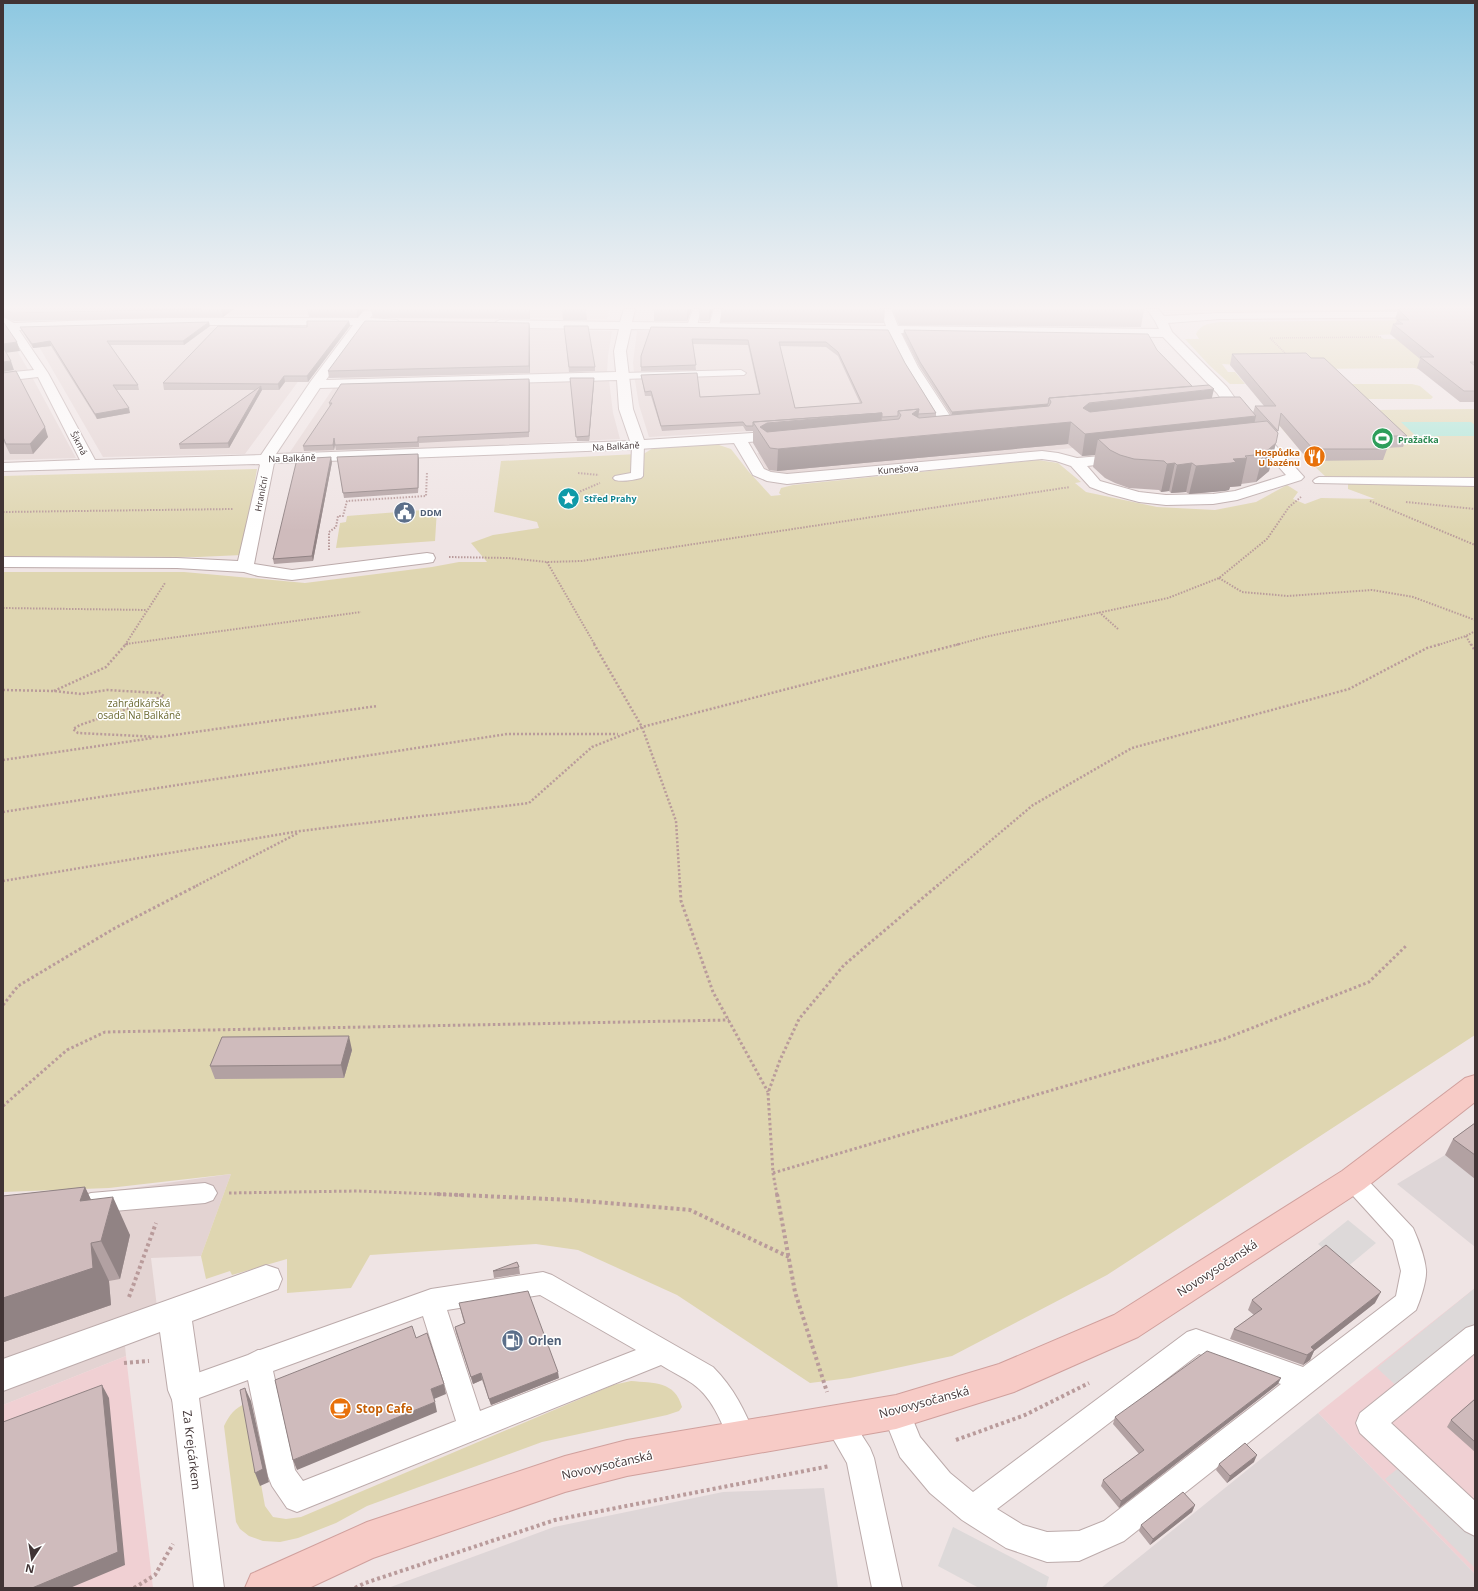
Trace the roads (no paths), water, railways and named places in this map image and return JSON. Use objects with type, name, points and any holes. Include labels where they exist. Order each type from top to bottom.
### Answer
[{"type":"main road","name":"Novovysočanská","points":[[265,1588],[367,1541],[565,1474],[627,1458],[896,1412],[1002,1380],[1126,1326],[1352,1180],[1475,1086]]},
{"type":"street","name":"Šikmá","points":[[47,383],[90,465]]},
{"type":"street","points":[[265,460],[316,384],[345,383]]},
{"type":"street","points":[[624,383],[626,409],[638,445]]},
{"type":"street","points":[[921,383],[947,422]]},
{"type":"street","points":[[1076,463],[1095,484],[1114,491],[1139,497],[1189,500],[1213,499],[1237,495],[1296,477],[1237,411],[1215,383]]},
{"type":"street","points":[[1213,399],[1227,398]]},
{"type":"street","points":[[932,423],[962,420]]},
{"type":"street","name":"Na Balkáně","points":[[3,467],[265,460],[638,445],[799,434]]},
{"type":"street","name":"Kunešova","points":[[739,439],[758,472],[767,476],[787,479],[1042,455],[1058,457],[1076,463],[1142,456]]},
{"type":"street","points":[[1250,444],[1266,442]]},
{"type":"street","name":"Hraniční","points":[[245,567],[267,465],[265,460]]},
{"type":"street","points":[[3,562],[176,563],[245,567],[258,572],[292,576],[427,558]]},
{"type":"street","points":[[3,1375],[119,1348],[174,1312],[266,1279]]},
{"type":"street","name":"Za Krejcárkem","points":[[174,1312],[185,1390]]},
{"type":"lane","points":[[1222,413],[1237,411]]},
{"type":"lane","points":[[619,478],[637,476],[638,445]]},
{"type":"lane","points":[[1319,481],[1475,482]]},
{"type":"lane","points":[[896,1412],[910,1447],[940,1483],[972,1510],[1016,1538],[1047,1547],[1079,1546],[1114,1531],[1407,1302],[1414,1271],[1404,1235],[1352,1180]]},
{"type":"lane","points":[[73,1204],[205,1193]]},
{"type":"lane","points":[[185,1390],[258,1362],[431,1302],[543,1283],[704,1376],[721,1393],[731,1411],[742,1438]]},
{"type":"lane","points":[[431,1302],[472,1428]]},
{"type":"lane","points":[[1475,1337],[1370,1423],[1475,1521]]},
{"type":"lane","points":[[972,1510],[1196,1341],[1307,1381]]},
{"type":"lane","points":[[258,1362],[282,1476],[297,1498],[663,1352]]},
{"type":"lane","name":"Za Krejcárkem","points":[[185,1390],[209,1588]]},
{"type":"lane","points":[[837,1421],[860,1458],[887,1588]]},
{"type":"place","name":"Pražačka","points":[[1383,439]]},
{"type":"place","name":"Hospůdka U bazénu","points":[[1315,457]]},
{"type":"place","name":"Střed Prahy","points":[[569,498]]},
{"type":"place","name":"DDM","points":[[405,512]]},
{"type":"place","name":"Orlen","points":[[513,1340]]},
{"type":"place","name":"Stop Cafe","points":[[341,1408]]},
{"type":"park label","name":"zahrádkářská osada Na Balkáně","points":[[139,708]]}]
